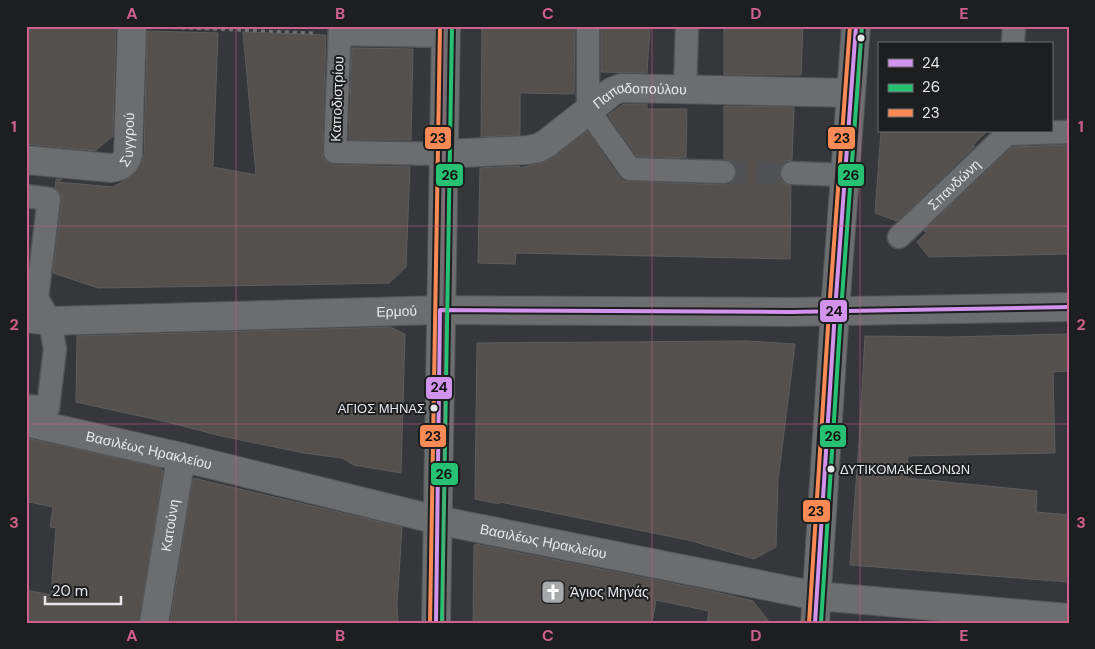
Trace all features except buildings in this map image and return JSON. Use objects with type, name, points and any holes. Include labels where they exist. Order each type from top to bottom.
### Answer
[{"type":"street","name":"Συγγρού","points":[[31,161],[118,168],[127,160],[132,26]]},
{"type":"street","points":[[588,26],[588,110],[630,169],[724,172]]},
{"type":"street","points":[[685,89],[687,26]]},
{"type":"street","points":[[815,623],[856,26]]},
{"type":"street","points":[[1013,42],[1014,26]]},
{"type":"street","points":[[340,30],[445,31],[436,623]]},
{"type":"street","name":"Καποδιστρίου","points":[[340,30],[335,152],[444,154]]},
{"type":"street","name":"Παπαδοπούλου","points":[[444,154],[533,150],[543,146],[613,91],[621,88],[851,93]]},
{"type":"street","points":[[1007,132],[1069,132]]},
{"type":"street","name":"Σπανδώνη","points":[[899,237],[1007,132]]},
{"type":"street","points":[[792,173],[845,175]]},
{"type":"street","points":[[26,196],[49,198],[37,298],[38,320],[55,349],[48,408],[26,406]]},
{"type":"street","name":"Ερμού","points":[[38,320],[440,310],[835,311],[1069,307]]},
{"type":"street","name":"Βασιλέως Ηρακλείου","points":[[26,422],[181,457],[437,520],[817,596],[1069,618]]},
{"type":"street","name":"Κατούνη","points":[[154,623],[181,457]]},
{"type":"path","points":[[132,26],[340,30]]},
{"type":"tunnel","points":[[724,172],[792,173]]},
{"type":"transit line","name":"23","points":[[430,623],[440,26]]},
{"type":"transit line","name":"26","points":[[442,623],[452,26]]},
{"type":"transit line","name":"23","points":[[809,623],[850,26]]},
{"type":"transit line","name":"24","points":[[815,623],[856,26]]},
{"type":"transit line","name":"26","points":[[821,623],[862,26]]},
{"type":"transit line","name":"24","points":[[436,623],[440,310],[790,312],[1069,307]]},
{"type":"place","name":"ΑΓΙΟΣ ΜΗΝΑΣ","points":[[434,408]]},
{"type":"place","name":"ΔΥΤΙΚΟΜΑΚΕΔΟΝΩΝ","points":[[831,469]]},
{"type":"place","name":"Άγιος Μηνάς","points":[[553,592]]}]
